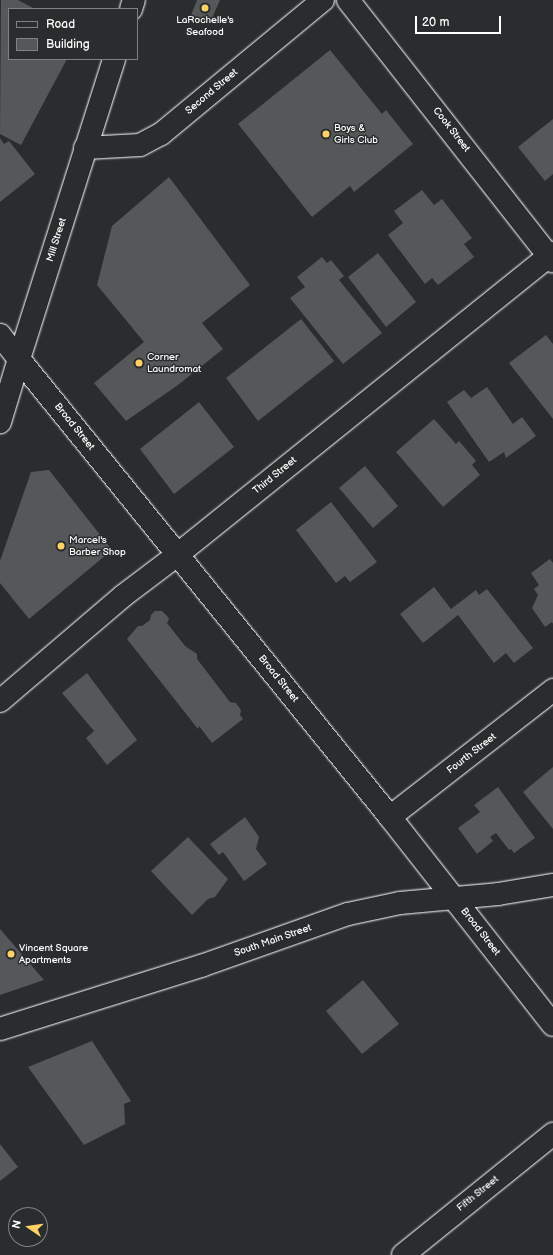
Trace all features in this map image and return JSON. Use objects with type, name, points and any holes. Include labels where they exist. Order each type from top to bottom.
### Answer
[{"type":"street","name":"Second Street","points":[[85,148],[140,145],[161,134],[323,0]]},
{"type":"street","name":"Cook Street","points":[[348,0],[552,257]]},
{"type":"street","name":"Mill Street","points":[[0,422],[114,60]]},
{"type":"street","name":"Third Street","points":[[0,701],[123,596],[177,555],[552,257]]},
{"type":"street","name":"Broad Street","points":[[0,335],[390,817],[553,1025]]},
{"type":"street","name":"Fourth Street","points":[[390,817],[553,690]]},
{"type":"street","name":"South Main Street","points":[[0,1029],[201,966],[348,914],[400,902],[498,894],[553,885]]},
{"type":"street","name":"Fifth Street","points":[[404,1255],[553,1134]]},
{"type":"building","points":[[1,0],[18,0],[33,8],[8,8],[8,60],[66,60],[21,145],[0,134]]},
{"type":"building","name":"LaRochelle's Seafood","points":[[197,0],[220,0],[210,23],[191,15]]},
{"type":"building","name":"Boys & Girls Club","points":[[330,50],[382,114],[386,110],[413,144],[354,192],[350,186],[312,217],[238,124]]},
{"type":"building","points":[[553,119],[553,174],[545,181],[518,147]]},
{"type":"building","points":[[0,138],[4,144],[9,141],[35,174],[0,202]]},
{"type":"building","points":[[169,177],[250,285],[202,323],[223,349],[178,385],[126,421],[94,383],[144,342],[97,285],[112,226]]},
{"type":"building","points":[[422,190],[434,205],[442,199],[472,238],[464,244],[474,257],[438,285],[432,278],[425,284],[388,235],[403,223],[394,211]]},
{"type":"building","points":[[378,253],[416,302],[386,327],[348,277]]},
{"type":"building","points":[[322,257],[327,263],[331,260],[344,276],[339,280],[382,333],[343,364],[290,298],[305,287],[297,277]]},
{"type":"building","points":[[301,319],[334,361],[258,421],[226,378]]},
{"type":"building","points":[[546,335],[553,344],[553,419],[509,363]]},
{"type":"building","points":[[487,387],[513,424],[522,417],[536,436],[506,458],[504,452],[489,462],[447,402],[464,390],[471,398]]},
{"type":"building","points":[[199,402],[234,447],[174,494],[140,449]]},
{"type":"building","points":[[434,419],[456,444],[459,441],[476,461],[472,465],[480,475],[443,507],[396,452]]},
{"type":"building","points":[[365,466],[398,506],[373,528],[339,488]]},
{"type":"building","points":[[49,470],[112,550],[29,619],[0,583],[0,561],[31,472]]},
{"type":"building","points":[[331,502],[377,562],[350,582],[345,576],[336,583],[296,530]]},
{"type":"building","points":[[550,559],[553,563],[553,624],[552,622],[545,627],[532,608],[538,595],[534,589],[539,585],[531,573]]},
{"type":"building","points":[[434,587],[451,609],[476,590],[479,595],[487,589],[533,648],[514,663],[506,653],[494,663],[458,615],[423,643],[400,614]]},
{"type":"building","points":[[155,611],[162,611],[167,616],[169,619],[167,623],[185,646],[197,654],[197,659],[230,702],[236,703],[241,710],[240,715],[243,719],[212,743],[199,726],[198,729],[127,639],[138,626],[142,626],[150,620],[151,615]]},
{"type":"building","points":[[87,673],[137,740],[107,765],[86,738],[94,731],[62,693]]},
{"type":"building","points":[[553,767],[553,829],[523,792]]},
{"type":"building","points":[[498,787],[535,838],[514,853],[511,849],[509,850],[496,833],[490,837],[493,841],[477,854],[458,828],[480,812],[474,805]]},
{"type":"building","points":[[245,817],[259,837],[256,849],[267,864],[244,881],[223,852],[219,855],[210,844]]},
{"type":"building","points":[[188,837],[228,879],[215,897],[208,899],[192,915],[151,871]]},
{"type":"building","name":"Vincent Square Apartments","points":[[0,929],[44,980],[0,995]]},
{"type":"building","points":[[363,980],[399,1024],[362,1054],[326,1011]]},
{"type":"building","points":[[92,1041],[131,1101],[124,1104],[125,1124],[84,1145],[28,1067]]},
{"type":"building","points":[[0,1144],[18,1167],[0,1181]]},
{"type":"place","name":"LaRochelle's Seafood","points":[[205,8]]},
{"type":"place","name":"Boys & Girls Club","points":[[326,134]]},
{"type":"place","name":"Corner Laundromat","points":[[139,363]]},
{"type":"place","name":"Marcel's Barber Shop","points":[[61,546]]},
{"type":"place","name":"Vincent Square Apartments","points":[[11,954]]}]
